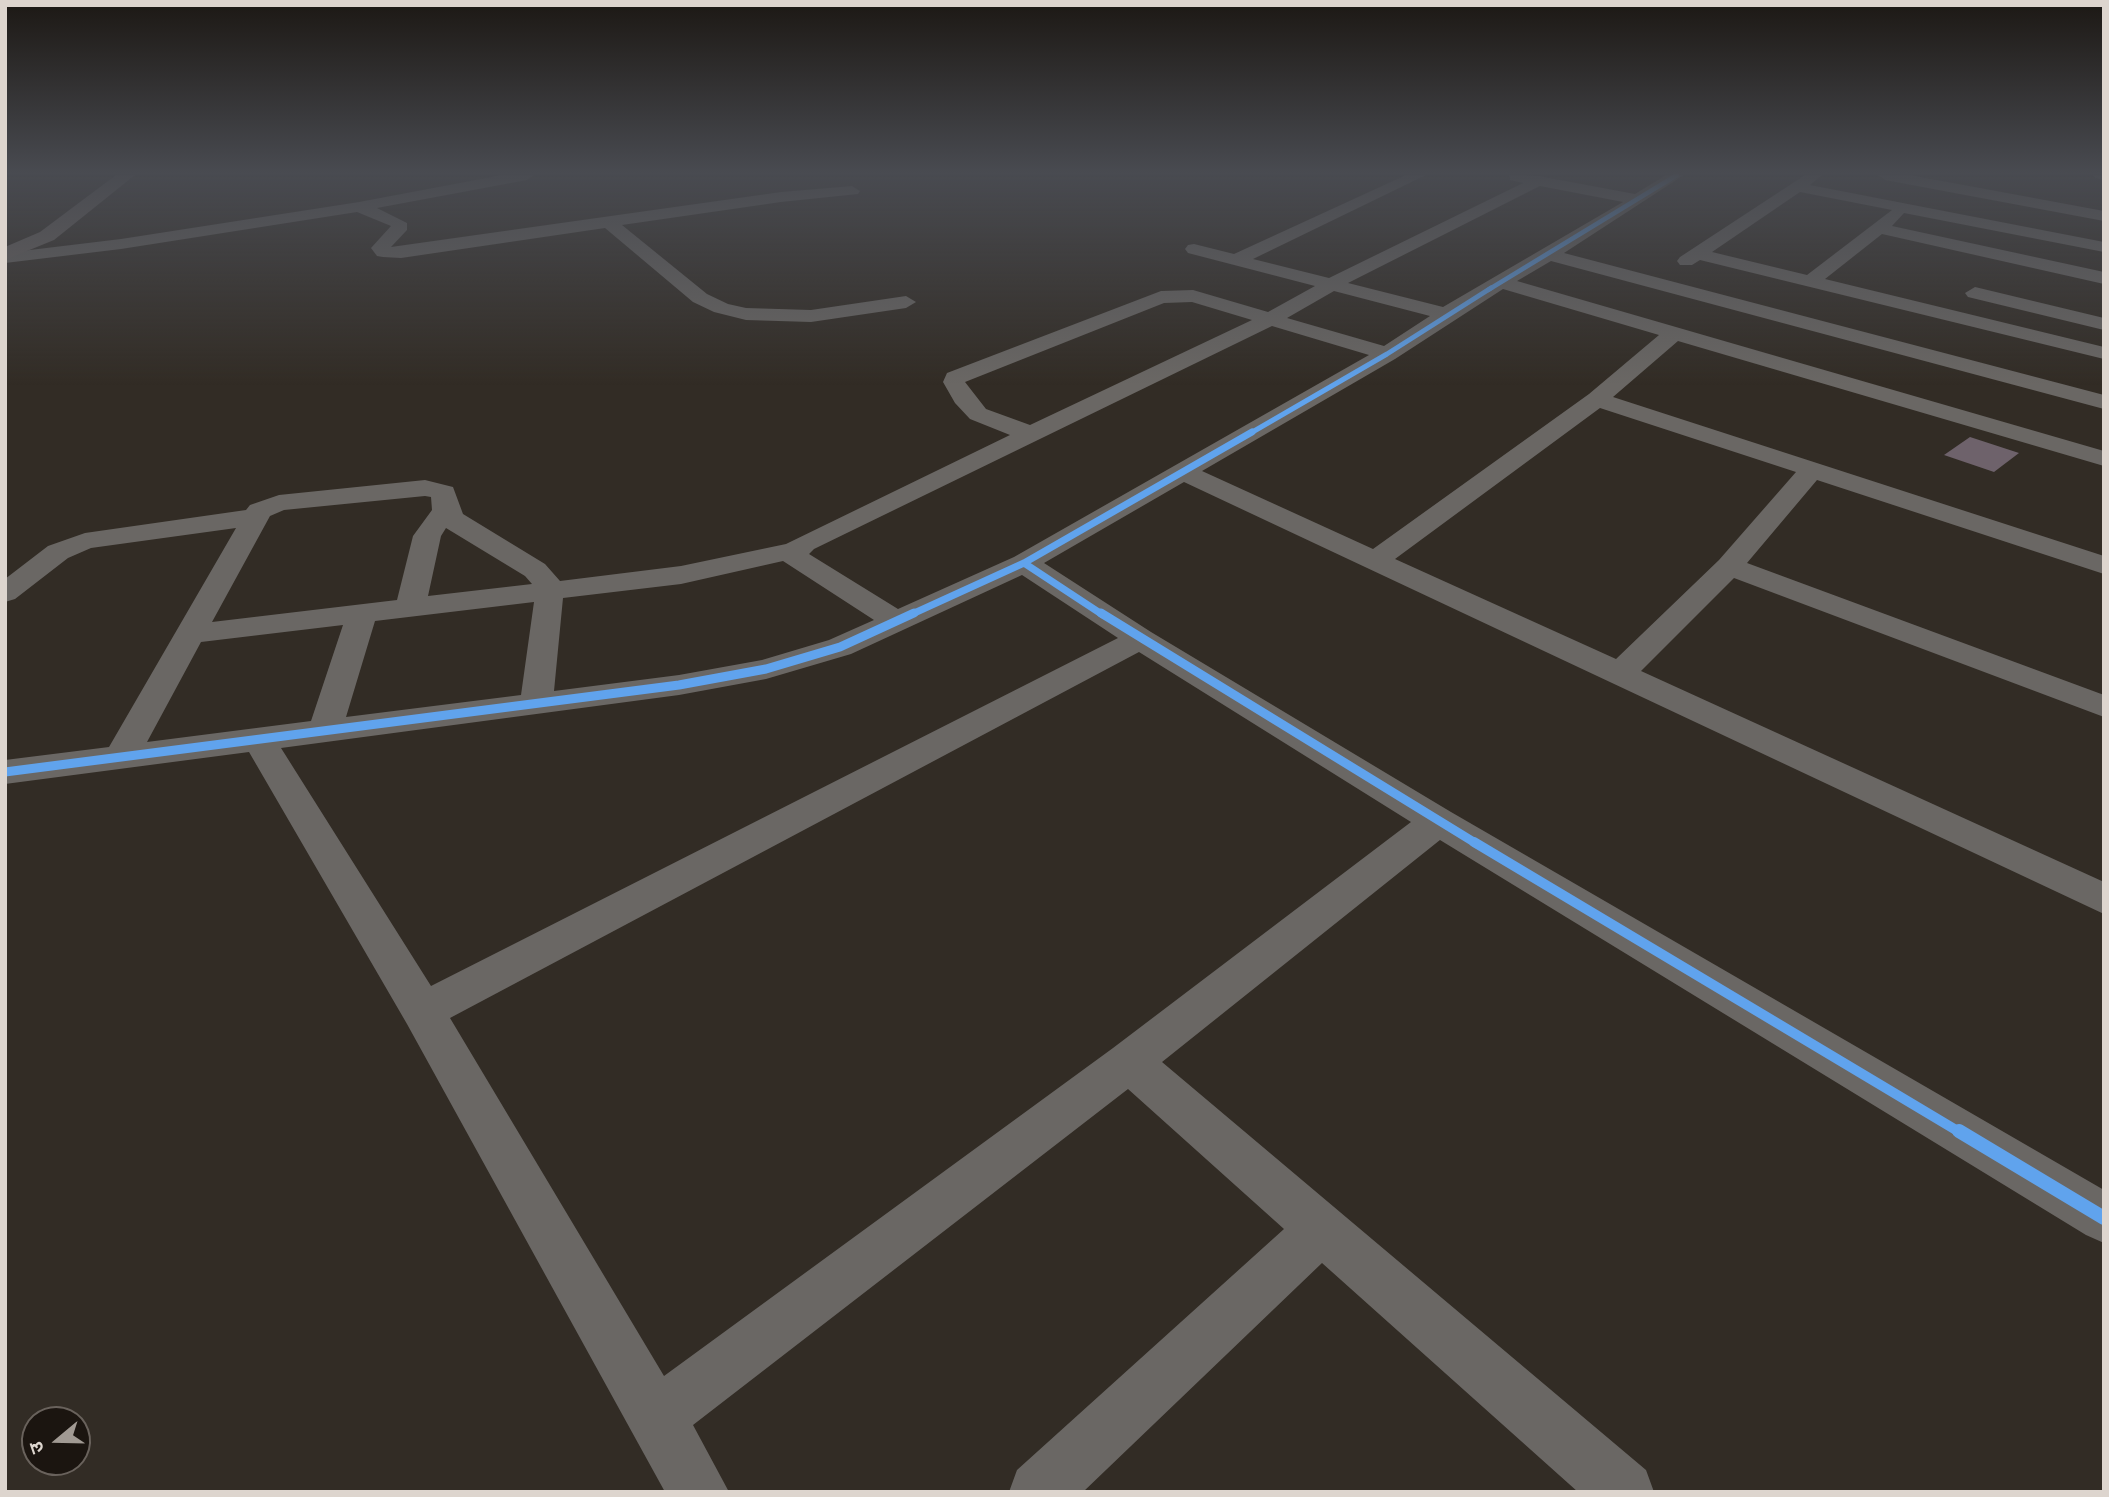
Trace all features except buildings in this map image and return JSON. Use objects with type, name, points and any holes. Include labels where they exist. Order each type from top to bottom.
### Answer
[{"type":"main road","points":[[5,256],[28,245]]},
{"type":"street","points":[[5,256],[113,245]]},
{"type":"street","points":[[383,245],[380,248],[393,253],[452,245]]},
{"type":"street","points":[[636,245],[700,298],[721,308],[746,314],[811,316],[906,302]]},
{"type":"street","points":[[1238,259],[1268,245]]},
{"type":"street","points":[[189,634],[681,575],[795,550],[804,543],[1270,319],[1411,245]]},
{"type":"street","points":[[5,772],[679,685],[766,668],[840,647],[1024,563],[1387,354],[1446,314],[1564,245]]},
{"type":"street","points":[[1652,280],[1712,245]]},
{"type":"street","points":[[1812,281],[1861,245]]},
{"type":"street","points":[[1955,245],[2104,278]]},
{"type":"street","points":[[1194,248],[1446,314]]},
{"type":"street","points":[[1699,254],[2104,353]]},
{"type":"street","points":[[1549,255],[1652,280],[2104,402]]},
{"type":"street","points":[[1953,314],[2010,257]]},
{"type":"street","points":[[1499,282],[2104,459]]},
{"type":"street","points":[[1975,293],[2104,324]]},
{"type":"street","points":[[1033,435],[978,414],[963,398],[954,382],[955,378],[1146,301],[1171,295],[1187,295],[1387,354]]},
{"type":"street","points":[[1374,561],[1597,399],[1673,334]]},
{"type":"street","points":[[1597,399],[2104,565]]},
{"type":"street","points":[[1619,675],[1729,566],[1812,470]]},
{"type":"street","points":[[1182,471],[2104,899]]},
{"type":"street","points":[[121,757],[255,517],[264,506],[279,503],[425,488],[434,488],[443,494],[445,510],[460,524],[535,570],[546,581],[548,590],[536,704]]},
{"type":"street","points":[[411,606],[428,536],[445,510]]},
{"type":"street","points":[[5,593],[58,552],[85,541],[255,517]]},
{"type":"street","points":[[795,550],[795,558],[898,622]]},
{"type":"street","points":[[1024,563],[1140,639],[1438,821],[2104,1218]]},
{"type":"street","points":[[1729,566],[2104,707]]},
{"type":"street","points":[[325,730],[362,612]]},
{"type":"street","points":[[423,1011],[1140,639]]},
{"type":"street","points":[[258,738],[423,1011],[658,1416],[699,1492]]},
{"type":"street","points":[[658,1416],[1129,1062],[1438,821]]},
{"type":"street","points":[[1129,1062],[1624,1492]]},
{"type":"street","points":[[1039,1492],[1320,1230]]},
{"type":"cycle path","points":[[5,772],[679,685],[766,669],[840,647],[1024,563],[1387,354],[1446,314],[1565,245]]},
{"type":"cycle path","points":[[1024,563],[1140,639],[1438,821],[2104,1218]]}]
